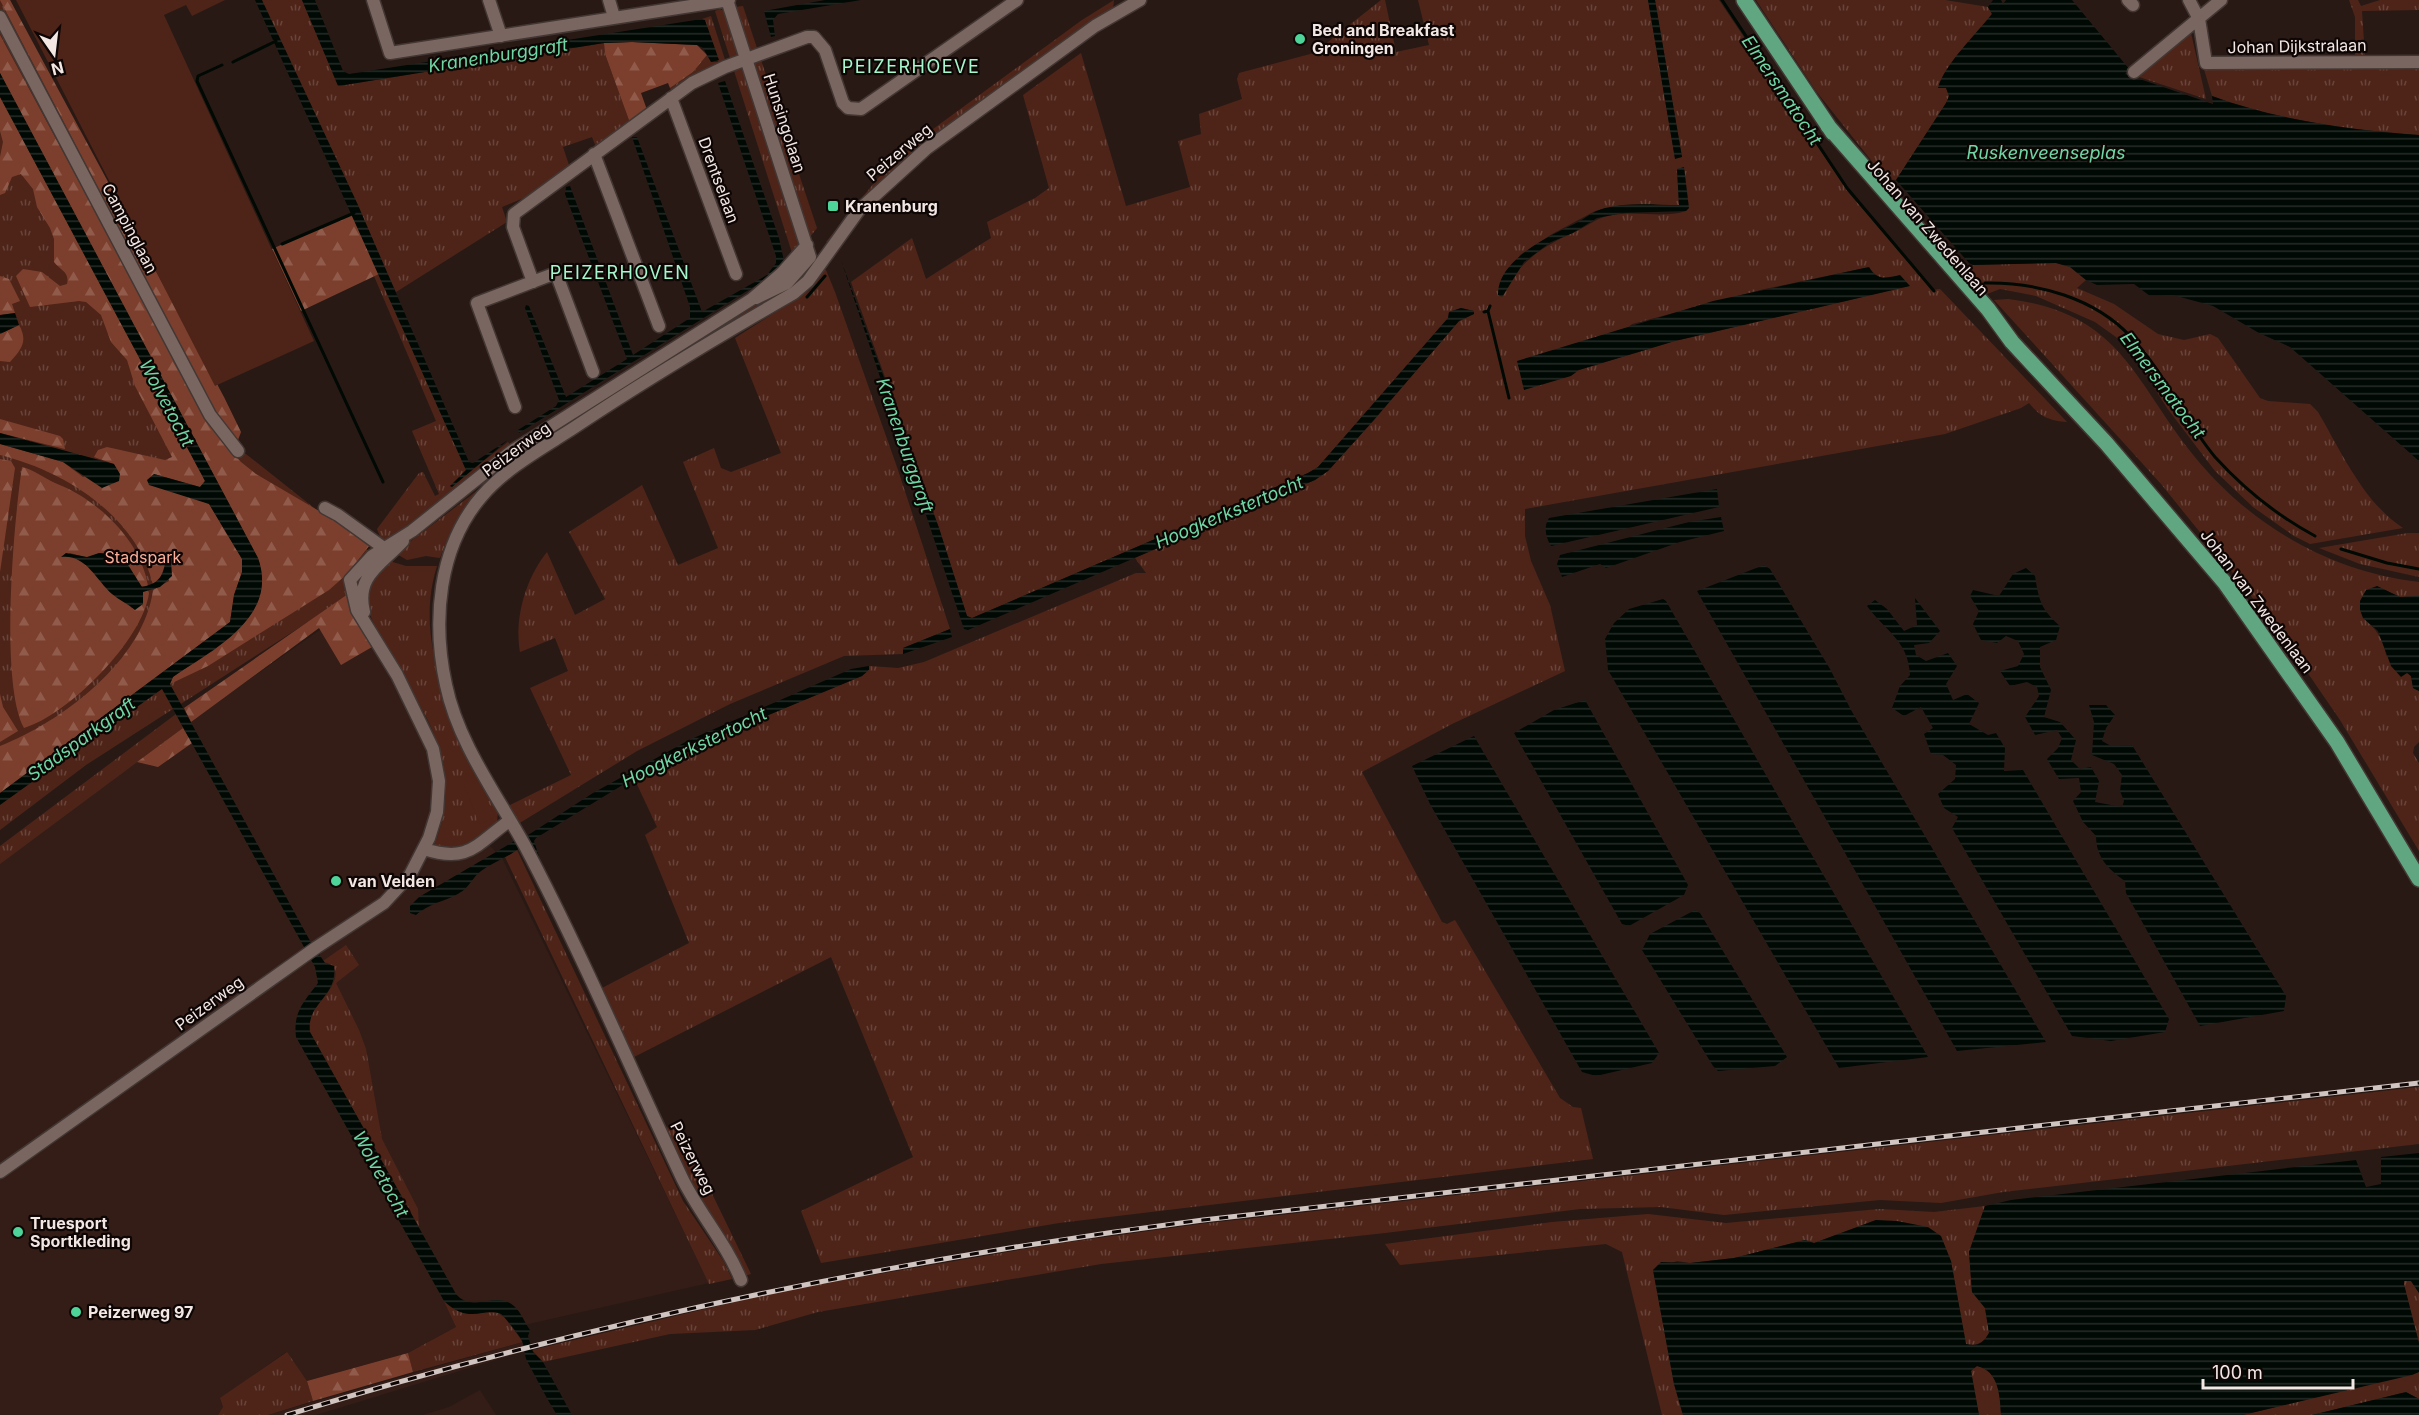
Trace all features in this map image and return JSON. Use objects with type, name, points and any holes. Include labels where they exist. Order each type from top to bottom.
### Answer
[{"type":"main road","name":"Johan van Zwedenlaan","points":[[1744,0],[1828,126],[1988,309],[2012,342],[2106,443],[2225,583],[2337,742],[2419,879]]},
{"type":"street","points":[[373,0],[390,53],[728,0]]},
{"type":"street","points":[[489,0],[501,36]]},
{"type":"street","points":[[609,0],[614,17]]},
{"type":"street","name":"Hunsingolaan","points":[[728,0],[809,251]]},
{"type":"street","points":[[533,282],[512,218],[519,209],[671,98],[712,73],[807,37],[814,37],[825,50],[843,103],[848,108],[861,109],[1017,0]]},
{"type":"street","name":"Peizerweg","points":[[741,1280],[732,1258],[684,1182],[522,842],[458,720],[444,679],[439,610],[446,565],[455,538],[467,516],[498,479],[618,399],[802,287],[859,210],[926,149],[1095,26],[1120,4],[1140,0]]},
{"type":"street","name":"Johan Dijkstralaan","points":[[2189,0],[2199,19],[2206,63],[2419,62]]},
{"type":"street","points":[[2134,72],[2222,0]]},
{"type":"street","name":"Campinglaan","points":[[0,17],[210,415],[238,451]]},
{"type":"street","name":"Drentselaan","points":[[671,98],[736,274]]},
{"type":"street","points":[[594,154],[659,326]]},
{"type":"street","name":"Peizerweg","points":[[0,1172],[317,946],[392,897],[405,883],[433,827],[439,797],[439,781],[433,749],[410,699],[357,610],[350,580],[364,563],[388,551],[512,451],[752,299],[774,291],[787,283],[809,251]]},
{"type":"street","points":[[515,407],[477,303],[556,273],[593,372]]},
{"type":"street","points":[[708,326],[716,338]]},
{"type":"street","points":[[325,508],[388,551]]},
{"type":"street","points":[[424,849],[448,856],[464,854],[509,821]]},
{"type":"shaded area","points":[[351,608],[396,686],[425,748],[431,777],[462,818],[502,858],[709,1283],[520,1326],[445,1301],[456,1327],[408,1353],[307,1381],[286,1352],[220,1399],[223,1407],[218,1415],[0,1415],[0,855]]},
{"type":"shaded area","points":[[523,1342],[525,1351],[316,1415],[268,1415]]},
{"type":"shaded area","points":[[480,1390],[496,1415],[423,1415],[449,1407]]},
{"type":"green space","name":"Stadspark","points":[[0,0],[10,0],[222,435],[376,557],[406,566],[437,566],[430,598],[430,630],[435,661],[456,723],[498,811],[497,822],[468,843],[444,848],[434,846],[444,807],[445,772],[437,741],[373,621],[361,588],[86,765],[0,830]]},
{"type":"green space","points":[[0,0],[10,0],[224,397],[241,432],[238,440],[217,414],[199,381]]},
{"type":"green space","points":[[16,0],[225,0],[192,16],[186,5],[164,15],[314,341],[215,386]]},
{"type":"green space","points":[[260,0],[302,0],[339,86],[604,43],[605,54],[630,123],[596,147],[592,137],[563,147],[570,168],[529,196],[502,207],[507,222],[396,292]]},
{"type":"green space","points":[[1114,0],[1113,9],[924,146],[829,242],[826,242],[878,178],[929,132],[1082,20]]},
{"type":"green space","points":[[1381,0],[1385,0],[1396,52],[1429,45],[1418,0],[1648,0],[1675,158],[1682,157],[1655,0],[1719,0],[1849,193],[1932,290],[1940,289],[2067,422],[2045,417],[2029,403],[2021,408],[1945,434],[1525,509],[1525,536],[1531,561],[1550,605],[1565,671],[1452,724],[1362,772],[1442,922],[1447,924],[1455,920],[1560,1098],[1573,1107],[1581,1108],[1593,1159],[1059,1223],[821,1263],[801,1211],[913,1157],[831,957],[634,1057],[600,989],[689,943],[645,835],[657,827],[634,778],[733,730],[862,676],[869,666],[898,668],[924,662],[1136,573],[1146,573],[1135,558],[1315,480],[1328,471],[1459,321],[1474,314],[1474,311],[1461,308],[1449,312],[1448,318],[1318,467],[972,618],[967,616],[939,528],[851,282],[912,238],[926,279],[991,238],[987,222],[1035,198],[1049,188],[1023,95],[1081,53],[1126,206],[1190,187],[1178,141],[1201,134],[1199,114],[1242,99],[1237,79],[1239,73],[1314,53]],"holes":[[[1684,168],[1686,211],[1670,214],[1621,214],[1601,218],[1552,243],[1533,256],[1516,273],[1504,295],[1520,255],[1552,234],[1595,211],[1621,205],[1679,205],[1677,169]],[[1869,267],[1881,278],[1909,286],[1675,341],[1579,370],[1632,324],[1760,290]]]},
{"type":"green space","points":[[1756,0],[1945,0],[1988,7],[1992,14],[1947,70],[1939,88],[1946,88],[1949,96],[1946,103],[1896,180],[1886,179],[1816,91]]},
{"type":"green space","points":[[2349,0],[2358,0],[2361,6],[2380,0],[2419,0],[2419,10],[2362,11],[2365,58],[2355,58],[2355,17]]},
{"type":"green space","points":[[743,6],[817,228],[810,237],[735,7]]},
{"type":"green space","points":[[720,9],[725,12],[798,238],[798,247],[793,256],[715,11]]},
{"type":"green space","points":[[711,16],[726,63],[672,92],[670,88],[693,72],[707,55],[712,62],[718,62],[705,21],[702,19]]},
{"type":"green space","points":[[2191,33],[2206,99],[2136,76]]},
{"type":"green space","points":[[0,35],[196,399],[223,443],[256,474],[331,518],[369,546],[347,574],[329,590],[208,666],[170,684],[173,677],[223,643],[251,614],[259,598],[262,579],[258,558],[0,73]]},
{"type":"green space","points":[[604,43],[697,45],[707,55],[693,72],[670,88],[668,83],[641,93],[647,110],[630,123],[605,54]]},
{"type":"green space","points":[[2203,66],[2419,69],[2419,135],[2314,123],[2262,112],[2212,96]]},
{"type":"green space","points":[[0,97],[205,481],[200,487],[154,474],[209,504],[242,559],[242,572],[234,595],[230,622],[0,793],[0,746],[49,721],[73,705],[96,685],[117,664],[134,641],[146,616],[153,590],[169,581],[165,560],[165,572],[153,585],[144,560],[131,538],[115,518],[95,500],[49,472],[0,455],[0,444],[63,462],[83,477],[114,464],[94,457],[98,450],[107,447],[165,460],[172,457],[135,386],[127,360],[111,342],[101,315],[86,302],[79,301],[30,307],[16,276],[23,269],[42,272],[60,286],[67,284],[68,280],[54,262],[54,239],[50,228],[37,207],[33,189],[21,174],[12,177],[5,193],[0,195],[0,157],[3,142],[0,131]]},
{"type":"green space","points":[[351,213],[379,274],[301,311],[272,249]]},
{"type":"green space","points":[[2056,263],[2070,267],[2086,280],[2077,288],[2114,304],[2158,334],[2184,340],[2210,334],[2218,338],[2260,398],[2268,401],[2310,404],[2318,412],[2344,459],[2365,490],[2389,517],[2403,528],[2310,544],[2294,536],[2253,507],[2215,471],[2167,408],[2138,362],[2116,337],[2095,322],[2036,296],[2000,289],[1987,294],[1968,276],[1973,265]]},
{"type":"green space","points":[[823,270],[826,270],[835,292],[898,470],[950,629],[903,648],[903,654],[844,656],[730,704],[637,751],[518,824],[508,806],[571,775],[530,688],[568,671],[555,638],[520,652],[520,612],[533,574],[547,552],[575,615],[605,599],[569,532],[642,485],[678,565],[718,548],[683,462],[714,448],[721,468],[731,472],[781,453],[735,338],[810,290]]},
{"type":"green space","points":[[379,274],[466,470],[450,487],[508,442],[511,446],[390,541],[381,539],[377,529],[419,473],[423,472],[435,496],[439,494],[412,431],[436,421],[374,276]]},
{"type":"green space","points":[[0,276],[9,279],[20,301],[12,304],[15,313],[0,315]]},
{"type":"green space","points":[[2008,299],[2046,307],[2076,319],[2100,335],[2120,354],[2138,377],[2194,456],[2216,481],[2266,524],[2323,556],[2354,568],[2386,577],[2419,582],[2419,596],[2400,597],[2377,586],[2363,618],[2378,634],[2386,655],[2411,676],[2413,688],[2419,691],[2419,742],[2414,747],[2413,753],[2419,763],[2419,851],[2340,720],[2292,650],[2161,484],[1994,300]]},
{"type":"green space","points":[[757,303],[759,307],[717,327]]},
{"type":"green space","points":[[19,325],[23,336],[20,349],[10,362],[0,361],[0,334]]},
{"type":"green space","points":[[0,419],[60,436],[65,449],[0,433]]},
{"type":"green space","points":[[0,459],[11,461],[15,468],[0,572]]},
{"type":"green space","points":[[22,467],[86,499],[115,523],[127,537],[136,553],[144,569],[148,586],[140,586],[130,569],[70,553],[66,556],[88,566],[111,592],[132,608],[142,599],[143,592],[148,590],[149,593],[144,612],[133,632],[101,673],[61,708],[24,728],[17,707],[12,677],[10,642],[12,565]]},
{"type":"green space","points":[[486,484],[459,518],[440,558],[426,556],[407,560],[395,553]]},
{"type":"green space","points":[[2419,533],[2419,577],[2360,564],[2319,548]]},
{"type":"green space","points":[[348,594],[362,624],[359,626],[372,647],[341,665],[319,628],[191,722],[184,708]]},
{"type":"green space","points":[[0,694],[3,707],[18,731],[0,742]]},
{"type":"green space","points":[[176,714],[183,728],[0,864],[0,846]]},
{"type":"green space","points":[[183,728],[192,743],[158,767],[137,762]]},
{"type":"green space","points":[[479,780],[495,817],[479,824],[464,785]]},
{"type":"green space","points":[[517,850],[683,1201],[724,1262],[732,1279],[709,1284],[505,857]]},
{"type":"green space","points":[[346,945],[359,965],[336,983],[366,1049],[382,1139],[418,1209],[419,1227],[310,1032],[311,1015],[330,989],[336,976],[331,965],[323,961]]},
{"type":"green space","points":[[2419,1087],[2419,1144],[2003,1192],[1941,1203],[1880,1200],[1724,1215],[1661,1207],[1580,1209],[1101,1264],[818,1312],[755,1330],[670,1334],[543,1362],[532,1350],[785,1290],[1054,1244],[1200,1224]]},
{"type":"green space","points":[[668,1126],[683,1134],[751,1274],[741,1277],[665,1132]]},
{"type":"green space","points":[[1985,1206],[1969,1252],[1972,1292],[1985,1308],[1989,1333],[1982,1341],[1974,1345],[1966,1344],[1951,1261],[1876,1220],[1814,1243],[1805,1240],[1734,1258],[1690,1263],[1677,1261],[1653,1270],[1674,1384],[1683,1415],[1662,1415],[1622,1252],[1606,1244],[1400,1265],[1385,1244],[1552,1222],[1648,1214],[1726,1223],[1880,1209],[1934,1212]]},
{"type":"green space","points":[[2404,1281],[2411,1281],[2419,1293],[2419,1343],[2404,1288]]},
{"type":"green space","points":[[444,1301],[464,1313],[498,1313],[505,1318],[523,1342],[413,1372],[408,1353],[456,1327]]},
{"type":"green space","points":[[287,1352],[307,1381],[313,1401],[268,1415],[218,1415],[223,1407],[220,1398]]},
{"type":"green space","points":[[408,1353],[413,1372],[313,1401],[307,1381]]},
{"type":"green space","points":[[1977,1366],[1990,1373],[1997,1385],[2001,1415],[1979,1415],[1971,1370]]},
{"type":"green space","points":[[2419,1372],[2419,1399],[2406,1392],[2312,1415],[2243,1415]]},
{"type":"water","points":[[255,0],[262,0],[358,205],[469,462],[473,463],[508,440],[452,487],[450,486],[466,470]]},
{"type":"water","points":[[302,0],[315,0],[343,71],[349,74],[702,19],[705,20],[719,60],[711,62],[703,48],[697,45],[604,43],[338,86]]},
{"type":"water","points":[[825,0],[861,0],[778,14],[773,20],[775,36],[771,37],[764,11]]},
{"type":"water","points":[[1648,0],[1655,0],[1682,157],[1675,159]]},
{"type":"water","name":"Ruskenveenseplas","points":[[1993,0],[2001,0],[2003,4],[2006,0],[2072,0],[2130,70],[2125,74],[2213,104],[2212,96],[2262,112],[2314,123],[2419,135],[2419,461],[2290,347],[2259,333],[2213,306],[2173,295],[2150,296],[2134,284],[2097,285],[2086,280],[2070,267],[2056,263],[1973,265],[1969,263],[1896,180],[1946,103],[1949,96],[1946,88],[1938,88],[1941,79],[1992,14],[1988,7]]},
{"type":"water","points":[[0,73],[258,558],[262,579],[259,598],[251,614],[223,643],[173,677],[170,684],[309,939],[325,963],[334,966],[334,977],[327,993],[313,1014],[310,1032],[456,1294],[470,1302],[500,1300],[516,1308],[530,1330],[528,1336],[533,1352],[543,1362],[572,1415],[557,1415],[527,1361],[521,1339],[501,1314],[489,1312],[469,1314],[453,1308],[444,1301],[296,1037],[298,1013],[318,983],[315,967],[162,689],[0,805],[0,793],[230,622],[234,595],[242,572],[242,559],[209,504],[149,485],[147,480],[154,474],[200,487],[205,481],[0,97]]},
{"type":"water","points":[[725,81],[779,238],[784,261],[763,281],[519,433],[518,430],[556,406],[559,400],[525,308],[526,305],[529,306],[566,397],[627,359],[565,194],[566,187],[570,186],[633,355],[690,318],[690,307],[632,137],[637,137],[702,312],[767,275],[776,263],[776,256],[718,83]]},
{"type":"water","points":[[1684,167],[1689,208],[1686,211],[1623,213],[1597,218],[1573,233],[1551,242],[1524,262],[1502,297],[1498,295],[1500,283],[1514,261],[1537,243],[1596,211],[1623,205],[1679,205],[1677,169]]},
{"type":"water","points":[[841,260],[939,528],[967,616],[972,618],[1318,467],[1448,318],[1449,312],[1461,308],[1474,311],[1474,314],[1459,321],[1328,471],[1315,480],[968,630],[964,629]]},
{"type":"water","points":[[1869,267],[1875,275],[1886,277],[1900,275],[1910,286],[1675,341],[1579,370],[1571,376],[1524,390],[1517,361],[1713,301]]},
{"type":"water","points":[[15,313],[19,325],[0,334],[0,315]]},
{"type":"water","points":[[0,433],[114,464],[120,474],[119,481],[102,488],[63,462],[0,444]]},
{"type":"water","points":[[1717,489],[1719,507],[1551,546],[1547,536],[1546,525],[1549,518]]},
{"type":"water","points":[[1721,517],[1724,531],[1680,542],[1606,568],[1600,564],[1562,577],[1557,564],[1560,555],[1689,522]]},
{"type":"water","points":[[66,553],[87,557],[99,553],[116,554],[125,560],[142,587],[157,581],[164,569],[166,558],[171,560],[172,576],[160,587],[143,592],[143,604],[135,610],[112,594],[84,564],[70,557],[61,557]]},
{"type":"water","points":[[1764,565],[1770,569],[1830,669],[1851,710],[2046,1042],[1957,1051],[1697,591]]},
{"type":"water","points":[[2026,568],[2035,576],[2045,609],[2060,626],[2056,640],[2040,647],[2040,667],[2051,690],[2044,717],[2060,722],[2076,740],[2071,760],[2080,769],[2091,767],[2099,781],[2095,802],[2122,807],[2124,801],[2120,791],[2122,775],[2114,764],[2092,755],[2094,722],[2089,705],[2106,705],[2115,715],[2106,728],[2102,741],[2111,746],[2132,745],[2286,996],[2284,1011],[2200,1026],[2126,893],[2125,881],[2108,867],[2098,850],[2096,836],[2083,822],[2073,801],[2081,792],[2079,778],[2059,779],[2047,759],[2058,748],[2062,738],[2057,730],[2035,735],[2025,717],[2039,696],[2037,687],[2027,682],[2010,686],[2000,671],[2018,666],[2024,654],[2018,641],[2006,636],[1997,643],[1981,640],[1973,624],[1979,611],[1970,596],[1973,590],[1999,596],[2013,574]]},
{"type":"water","points":[[2377,586],[2400,597],[2419,596],[2419,691],[2413,688],[2411,676],[2407,673],[2401,677],[2391,666],[2378,631],[2363,618],[2360,601],[2366,590]]},
{"type":"water","points":[[1915,598],[1940,631],[1929,643],[1914,645],[1916,655],[1926,661],[1948,653],[1957,666],[1946,684],[1953,700],[1967,694],[1979,703],[1969,724],[1988,735],[1996,733],[2005,748],[2004,771],[2023,770],[2169,1019],[2165,1032],[2111,1041],[2072,1036],[1952,828],[1958,817],[1944,808],[1938,794],[1955,779],[1956,765],[1943,755],[1931,754],[1924,734],[1933,728],[1921,707],[1904,716],[1892,708],[1900,686],[1910,675],[1908,663],[1901,645],[1867,606],[1875,600],[1887,609],[1904,631],[1917,625]]},
{"type":"water","points":[[1663,599],[1928,1057],[1839,1068],[1608,670],[1605,639],[1614,623],[1629,609]]},
{"type":"water","points":[[950,629],[952,637],[903,654],[903,648]]},
{"type":"water","points":[[869,666],[869,670],[862,676],[733,730],[634,778],[536,838],[534,841],[543,869],[525,837],[593,793],[689,740],[851,669]]},
{"type":"water","points":[[1585,700],[1688,885],[1684,895],[1629,926],[1622,924],[1514,733],[1554,710]]},
{"type":"water","points":[[1474,736],[1659,1053],[1652,1063],[1596,1076],[1582,1072],[1430,804],[1412,766]]},
{"type":"water","points":[[518,839],[521,847],[481,871],[461,892],[416,915],[410,913],[410,906],[419,897]]},
{"type":"water","points":[[1695,910],[1700,913],[1787,1057],[1775,1066],[1718,1071],[1642,950],[1650,934]]},
{"type":"water","points":[[2419,1153],[2419,1293],[2411,1281],[2404,1281],[2419,1343],[2419,1372],[2412,1375],[2243,1415],[2001,1415],[1997,1385],[1990,1373],[1977,1366],[1971,1371],[1979,1415],[1683,1415],[1674,1384],[1653,1270],[1661,1262],[1690,1263],[1734,1258],[1805,1240],[1814,1243],[1876,1220],[1897,1221],[1928,1227],[1941,1236],[1951,1261],[1966,1344],[1974,1345],[1982,1342],[1989,1333],[1985,1308],[1972,1292],[1969,1252],[1985,1206],[2011,1200],[2356,1160],[2366,1187],[2381,1184],[2381,1157]]},
{"type":"water","points":[[2406,1392],[2419,1399],[2419,1415],[2312,1415]]},
{"type":"waterway","name":"Elmersmatocht","points":[[1722,0],[1847,188],[1934,291]]},
{"type":"waterway","points":[[233,62],[276,41]]},
{"type":"waterway","points":[[222,65],[198,76],[197,81],[383,482]]},
{"type":"waterway","points":[[282,244],[354,213]]},
{"type":"waterway","name":"Kranenburggraft","points":[[807,297],[825,276]]},
{"type":"waterway","name":"Elmersmatocht","points":[[1985,283],[2005,283],[2045,289],[2083,303],[2117,323],[2154,366],[2215,457],[2262,501],[2315,536]]},
{"type":"waterway","name":"Hoogkerkstertocht","points":[[1484,312],[1488,311],[1490,306]]},
{"type":"waterway","points":[[1488,311],[1509,398]]},
{"type":"waterway","name":"Elmersmatocht","points":[[2341,549],[2387,563],[2419,569]]},
{"type":"railway","points":[[287,1415],[513,1351],[626,1323],[740,1298],[970,1254],[1203,1220],[2419,1083]]},
{"type":"place","name":"Bed and Breakfast Groningen","points":[[1300,39]]},
{"type":"place","name":"Kranenburg","points":[[833,206]]},
{"type":"place","name":"van Velden","points":[[336,881]]},
{"type":"place","name":"Truesport Sportkleding","points":[[18,1232]]},
{"type":"place","name":"Peizerweg 97","points":[[76,1312]]},
{"type":"district","name":"PEIZERHOEVE","points":[[911,66]]},
{"type":"district","name":"PEIZERHOVEN","points":[[620,272]]},
{"type":"water label","name":"Wolvetocht","points":[[167,403]]},
{"type":"water label","name":"Stadsparkgraft","points":[[81,739]]},
{"type":"water label","name":"Wolvetocht","points":[[381,1174]]}]
